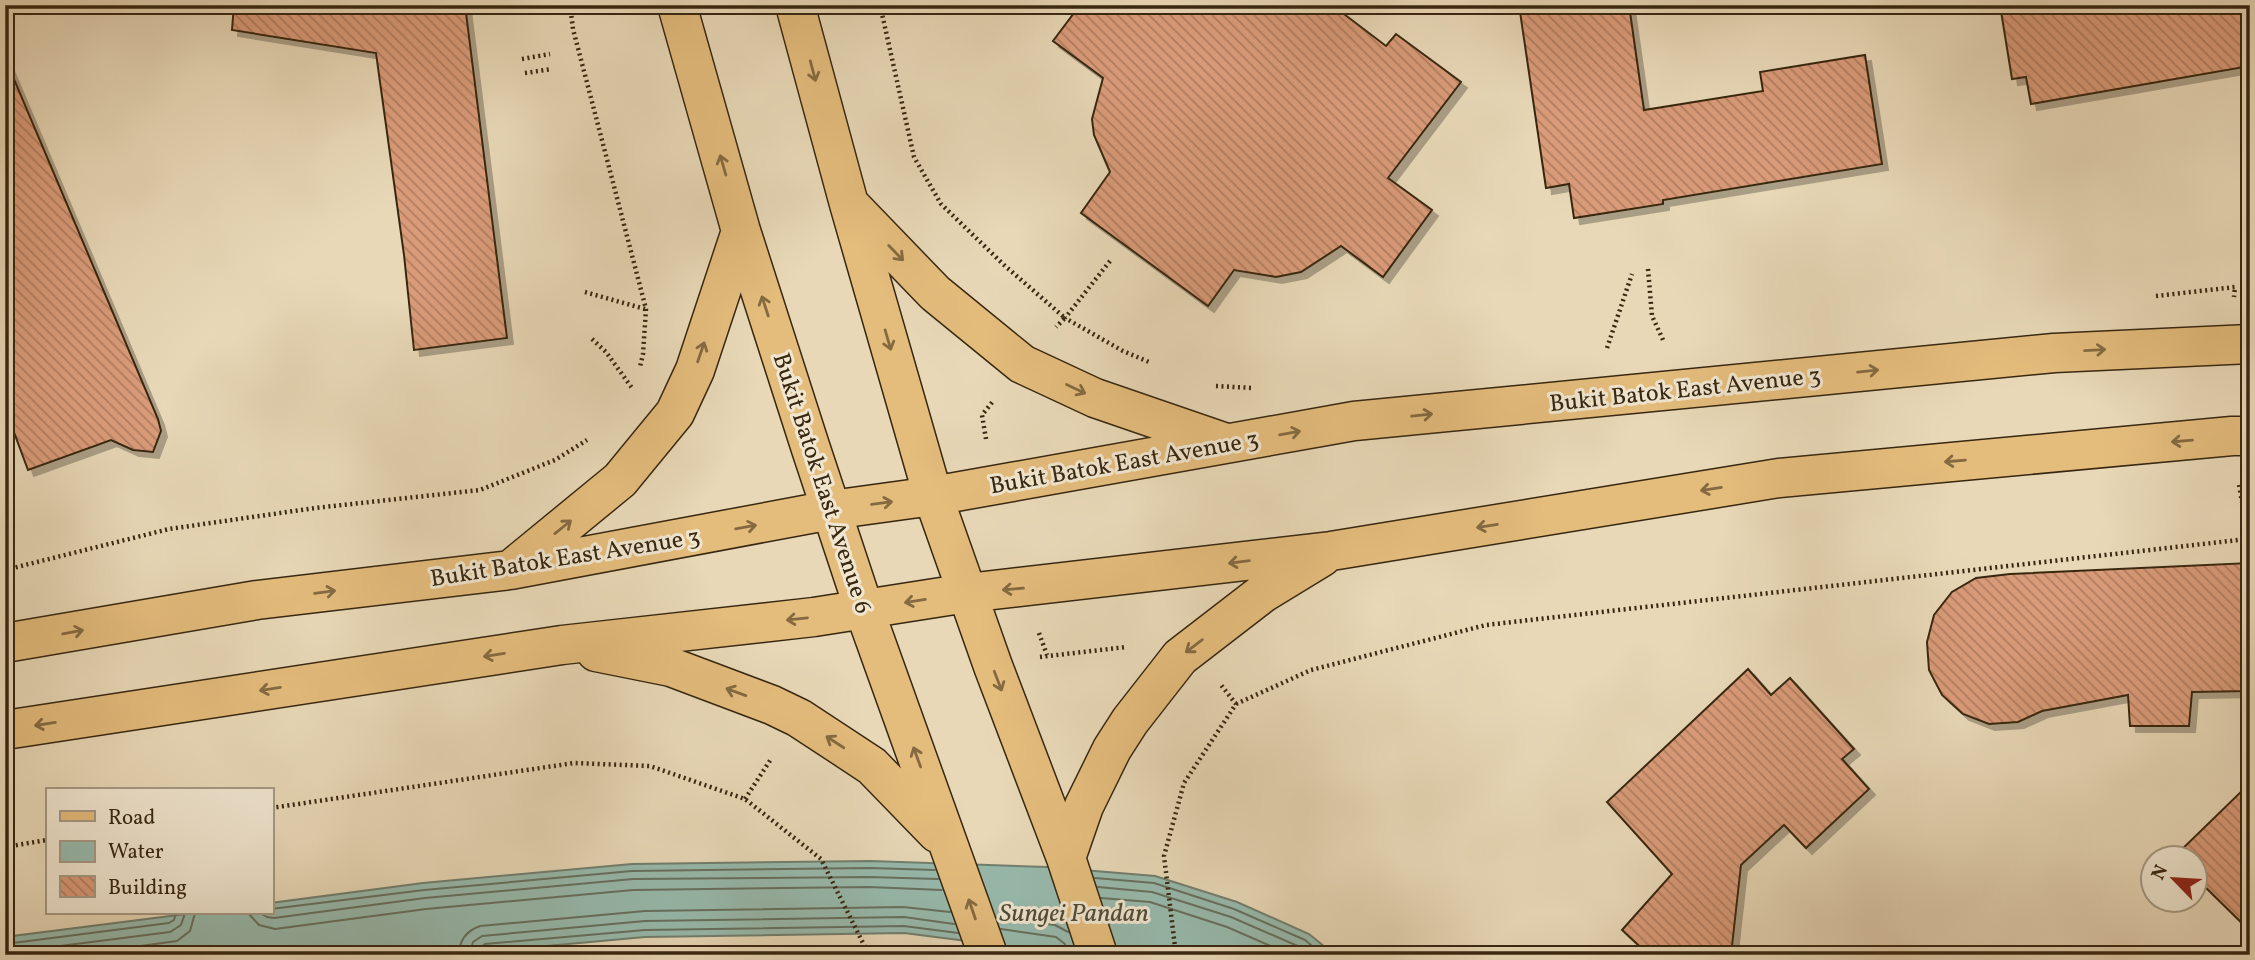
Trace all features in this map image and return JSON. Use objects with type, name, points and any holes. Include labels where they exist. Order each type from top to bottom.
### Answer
[{"type":"main road","name":"Bukit Batok East Avenue 6","points":[[677,5],[741,231],[831,510],[988,955]]},
{"type":"main road","points":[[795,5],[933,495],[1098,955]]},
{"type":"main road","points":[[849,204],[935,293],[1023,364],[1096,398],[1229,444]]},
{"type":"main road","points":[[510,570],[620,480],[675,413],[695,370],[741,231]]},
{"type":"main road","name":"Bukit Batok East Avenue 3","points":[[5,643],[257,600],[510,570],[831,510],[933,495],[1354,421],[2053,352],[2250,344]]},
{"type":"main road","points":[[5,730],[562,645],[864,609],[967,593],[1023,589],[1331,551],[1779,478],[2241,436]]},
{"type":"main road","points":[[1067,863],[1084,806],[1112,749],[1130,721],[1180,657],[1263,593],[1331,551]]},
{"type":"main road","points":[[562,645],[671,667],[799,718],[872,766],[952,854]]},
{"type":"path","points":[[570,5],[573,29],[646,309],[643,354],[634,391],[606,352],[592,339]]},
{"type":"path","points":[[522,59],[550,54]]},
{"type":"path","points":[[525,73],[552,69]]},
{"type":"path","points":[[1110,261],[1065,318],[1124,351],[1158,366]]},
{"type":"path","points":[[1648,269],[1652,316],[1666,347]]},
{"type":"path","points":[[1604,355],[1632,274]]},
{"type":"path","points":[[2153,297],[2235,287]]},
{"type":"path","points":[[585,292],[646,309]]},
{"type":"path","points":[[1204,386],[1259,388]]},
{"type":"path","points":[[2241,436],[2247,539],[2250,546]]},
{"type":"path","points":[[5,570],[169,529],[315,508],[480,490],[555,460],[589,439]]},
{"type":"path","points":[[1176,955],[1164,856],[1184,783],[1236,704],[1311,670],[1486,625],[2247,539]]},
{"type":"path","points":[[1219,683],[1236,704]]},
{"type":"path","points":[[273,808],[574,763],[650,766],[745,799],[821,859],[869,955]]},
{"type":"path","points":[[5,847],[46,841]]},
{"type":"water","name":"Sungei Pandan","points":[[870,861],[1047,867],[1155,876],[1237,902],[1309,934],[1335,955],[1078,955],[904,933],[645,937],[447,955],[5,955],[5,937],[186,914],[273,914],[273,903],[423,883],[632,864]]},
{"type":"building","points":[[234,5],[465,5],[507,338],[414,350],[404,255],[376,53],[232,30]]},
{"type":"building","points":[[1080,5],[1332,5],[1386,46],[1396,34],[1461,82],[1388,178],[1432,210],[1383,277],[1341,246],[1301,272],[1276,277],[1234,270],[1208,306],[1081,213],[1110,172],[1094,135],[1092,119],[1103,78],[1053,41]]},
{"type":"building","points":[[1519,5],[1629,5],[1644,110],[1763,91],[1760,72],[1865,55],[1882,164],[1663,200],[1663,204],[1574,218],[1569,184],[1546,188]]},
{"type":"building","points":[[2000,5],[2250,5],[2250,66],[2031,104],[2026,77],[2012,79]]},
{"type":"building","points":[[5,58],[158,419],[161,431],[153,452],[133,450],[111,440],[28,470],[5,408]]},
{"type":"building","points":[[2250,563],[2250,691],[2192,692],[2189,726],[2130,726],[2128,695],[2042,711],[2018,722],[1989,724],[1963,714],[1942,695],[1929,670],[1927,642],[1934,615],[1952,592],[1976,578],[2010,574]]},
{"type":"building","points":[[1748,669],[1771,695],[1790,678],[1854,749],[1842,759],[1869,789],[1806,848],[1784,825],[1741,865],[1731,955],[1649,955],[1622,930],[1672,874],[1607,802]]},
{"type":"building","points":[[2250,783],[2250,931],[2210,892],[2210,844],[2187,844]]}]
